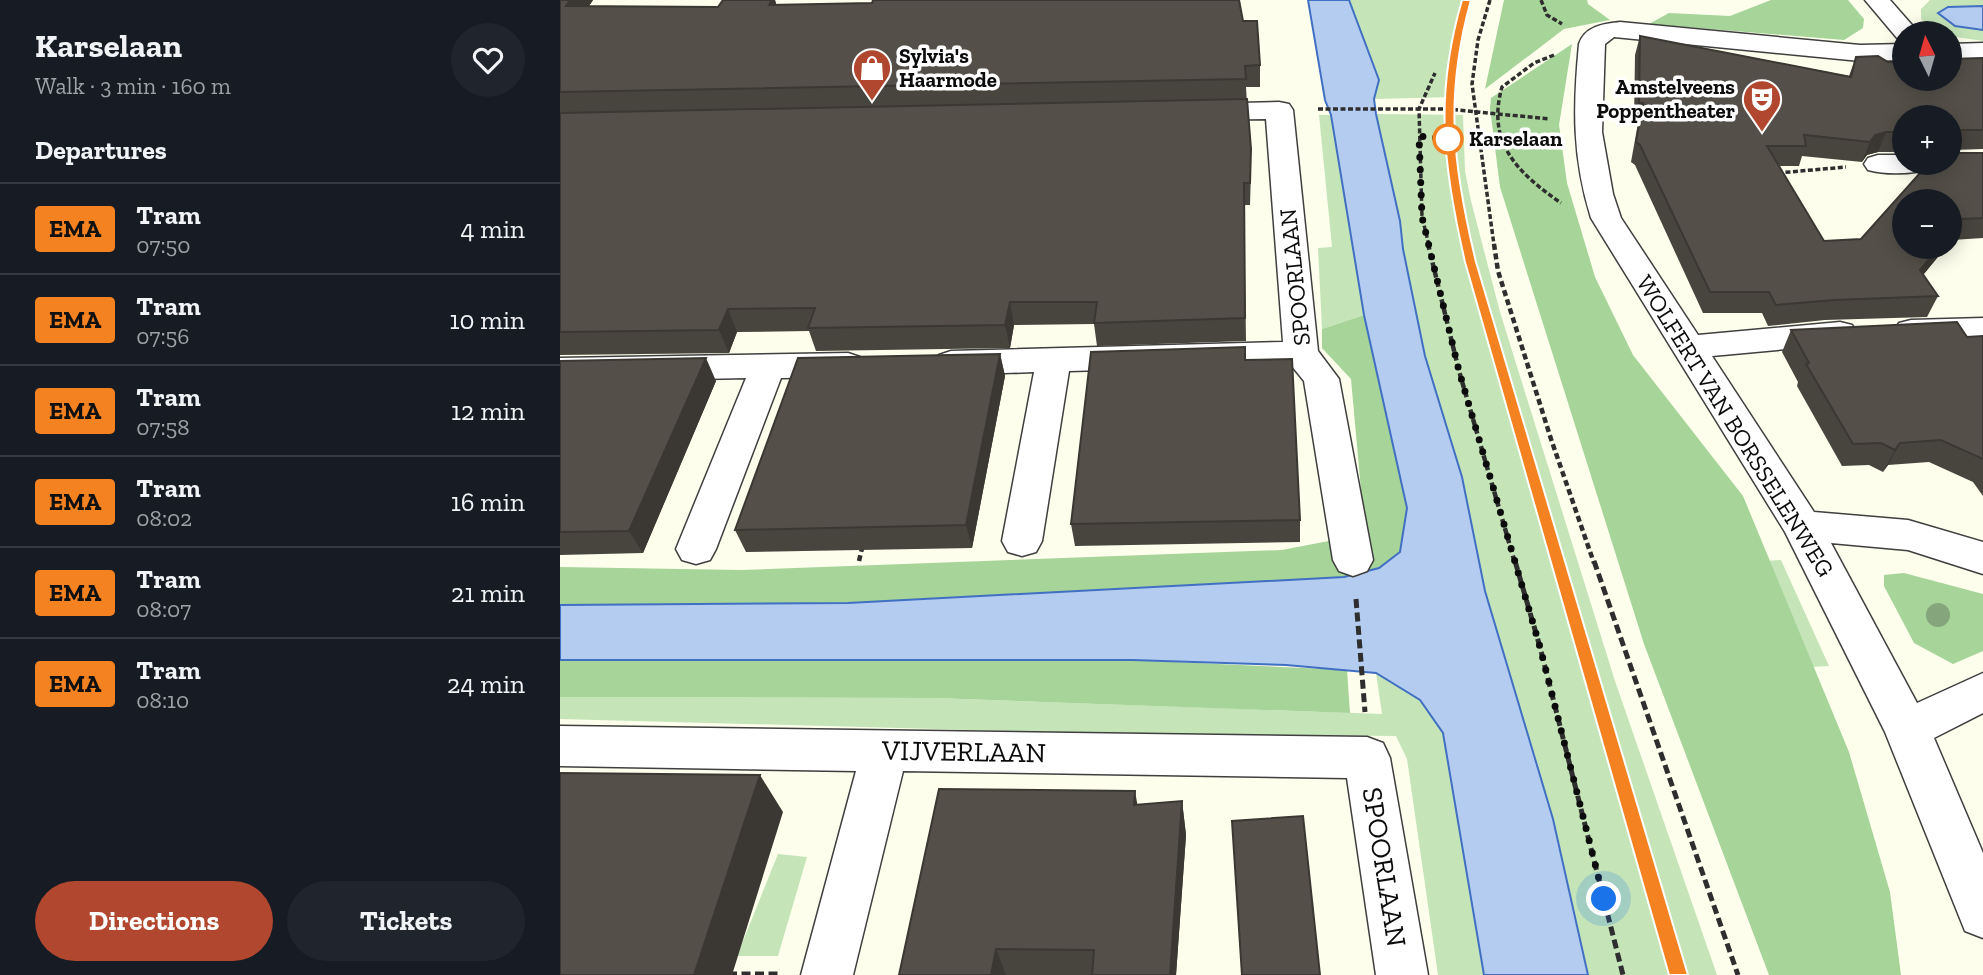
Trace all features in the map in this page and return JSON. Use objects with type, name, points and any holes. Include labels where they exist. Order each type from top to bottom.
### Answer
[{"type":"street","points":[[1879,0],[1896,21]]},
{"type":"street","name":"WOLFERT VAN BORSSELENWEG","points":[[1892,52],[1860,53],[1620,29],[1607,31],[1594,38],[1591,44],[1585,123],[1592,180],[1606,218],[1802,526],[1907,729],[1983,913]]},
{"type":"street","points":[[1962,52],[1983,51]]},
{"type":"street","name":"SPOORLAAN","points":[[1168,113],[1279,110],[1301,354],[1321,379],[1353,560]]},
{"type":"street","points":[[1878,164],[1892,164]]},
{"type":"street","points":[[1689,347],[1872,332],[1983,329]]},
{"type":"street","points":[[922,363],[1301,354]]},
{"type":"street","points":[[1022,541],[1053,361]]},
{"type":"street","points":[[560,370],[883,364]]},
{"type":"street","points":[[696,549],[768,366]]},
{"type":"street","points":[[1802,526],[1908,535],[1983,558]]},
{"type":"street","points":[[1907,729],[1983,691]]},
{"type":"street","name":"VIJVERLAAN","points":[[560,746],[1367,758]]},
{"type":"street","points":[[827,974],[885,750]]},
{"type":"street","name":"SPOORLAAN","points":[[1367,758],[1402,975]]},
{"type":"path","points":[[1490,0],[1478,40],[1472,83],[1498,271],[1551,439],[1738,975]]},
{"type":"path","points":[[1555,55],[1534,63],[1502,87],[1496,113],[1503,146],[1531,184],[1562,204],[1606,218]]},
{"type":"path","points":[[1435,72],[1419,109],[1422,217],[1459,371],[1540,647],[1623,975]]},
{"type":"path","points":[[1312,110],[1378,107],[1477,111],[1585,123]]},
{"type":"path","points":[[1773,173],[1878,164]]},
{"type":"path","points":[[859,561],[864,538]]},
{"type":"path","points":[[1353,560],[1365,695]]},
{"type":"path","points":[[717,974],[827,974]]},
{"type":"green space","points":[[1349,0],[1469,0],[1456,64],[1455,97],[1374,99],[1379,80]]},
{"type":"green space","points":[[1504,0],[1587,0],[1588,4],[1610,20],[1564,29],[1485,89]]},
{"type":"green space","points":[[1771,0],[1848,0],[1864,19],[1863,28],[1844,40],[1649,24],[1669,13],[1730,16]]},
{"type":"green space","points":[[1930,0],[1983,0],[1983,6],[1948,7],[1983,30],[1983,41],[1962,38],[1962,21],[1923,21],[1921,9]]},
{"type":"green space","points":[[1572,44],[1559,125],[1567,183],[1595,277],[1633,355],[1743,496],[1849,752],[1890,892],[1901,975],[1769,975],[1644,644],[1500,187],[1490,108],[1491,98]]},
{"type":"green space","points":[[1376,114],[1463,115],[1465,171],[1500,312],[1615,681],[1717,975],[1588,975],[1553,819],[1485,591],[1462,477],[1425,356],[1403,249],[1400,221]]},
{"type":"green space","points":[[1319,115],[1331,115],[1364,315],[1322,329],[1318,248],[1332,247]]},
{"type":"green space","points":[[1364,315],[1407,508],[1400,552],[1379,569],[1344,577],[848,603],[560,605],[560,567],[742,570],[1282,550],[1365,534],[1351,379],[1322,348],[1322,329]]},
{"type":"green space","points":[[1781,560],[1829,666],[1758,670],[1712,564]]},
{"type":"green space","points":[[1904,573],[1983,594],[1983,651],[1953,664],[1914,643],[1884,586],[1884,575]]},
{"type":"green space","points":[[560,660],[1132,660],[1347,670],[1350,713],[935,698],[560,697]]},
{"type":"green space","points":[[1376,673],[1420,700],[1443,733],[1484,975],[1438,975],[1407,759],[1396,736],[1124,734],[560,719],[560,697],[935,698],[1382,714]]},
{"type":"green space","points":[[778,854],[807,857],[778,956],[737,956]]},
{"type":"water","points":[[1308,0],[1349,0],[1379,80],[1374,99],[1376,114],[1400,221],[1403,249],[1425,356],[1462,477],[1485,591],[1553,819],[1588,975],[1484,975],[1443,733],[1420,700],[1376,673],[1286,665],[1132,660],[560,660],[560,605],[848,603],[1344,577],[1379,568],[1400,552],[1407,508],[1364,315],[1331,115],[1325,100]]},
{"type":"water","points":[[1983,6],[1983,30],[1962,27],[1962,21],[1948,21],[1938,13],[1948,7]]},
{"type":"building","points":[[560,0],[570,0],[566,6],[718,7],[723,0],[772,0],[769,5],[872,3],[873,0],[1239,0],[1243,21],[1257,21],[1260,65],[1245,66],[1246,79],[560,92]]},
{"type":"building","points":[[1640,36],[1851,77],[1856,57],[1878,56],[1892,62],[1892,91],[1962,91],[1962,59],[1983,58],[1983,130],[1962,130],[1962,105],[1892,105],[1892,132],[1875,135],[1870,142],[1804,135],[1806,146],[1767,146],[1824,241],[1861,239],[1892,204],[1892,259],[1929,259],[1920,270],[1938,296],[1776,305],[1769,292],[1710,292],[1640,145],[1636,142],[1643,103],[1639,103]]},
{"type":"building","points":[[1247,99],[1251,149],[1250,183],[1244,183],[1245,318],[1094,323],[1097,302],[1010,302],[1005,325],[808,328],[815,308],[728,309],[719,330],[560,332],[560,113]]},
{"type":"building","points":[[1962,153],[1983,153],[1983,218],[1962,219],[1962,189],[1906,189],[1918,175],[1962,175]]},
{"type":"building","points":[[1957,322],[1967,337],[1983,336],[1983,459],[1941,440],[1900,443],[1895,450],[1881,443],[1853,444],[1806,364],[1809,363],[1791,330]]},
{"type":"building","points":[[1245,347],[1245,360],[1292,359],[1300,520],[1071,524],[1091,352]]},
{"type":"building","points":[[1000,354],[966,525],[735,530],[798,358]]},
{"type":"building","points":[[706,358],[629,531],[560,532],[560,361]]},
{"type":"building","points":[[560,773],[760,775],[694,975],[560,975]]},
{"type":"building","points":[[939,789],[1135,791],[1134,805],[1182,801],[1170,975],[1092,975],[1094,950],[996,949],[991,975],[899,975]]},
{"type":"building","points":[[1303,816],[1320,975],[1242,975],[1232,821]]},
{"type":"railway","points":[[1467,0],[1453,64],[1450,122],[1455,181],[1467,245]]},
{"type":"railway","points":[[1467,244],[1559,563]]},
{"type":"railway","points":[[1558,561],[1679,975]]},
{"type":"tram line","name":"EMA","points":[[1467,0],[1454,44],[1447,109],[1451,170],[1458,210],[1679,975]]},
{"type":"place","name":"Sylvia's Haarmode","points":[[872,102]]},
{"type":"place","name":"Amstelveens Poppentheater","points":[[1762,133]]},
{"type":"place","name":"Karselaan","points":[[1448,139]]},
{"type":"route","points":[[1448,139],[1419,136],[1422,217],[1459,371],[1540,647],[1604,899]]}]
